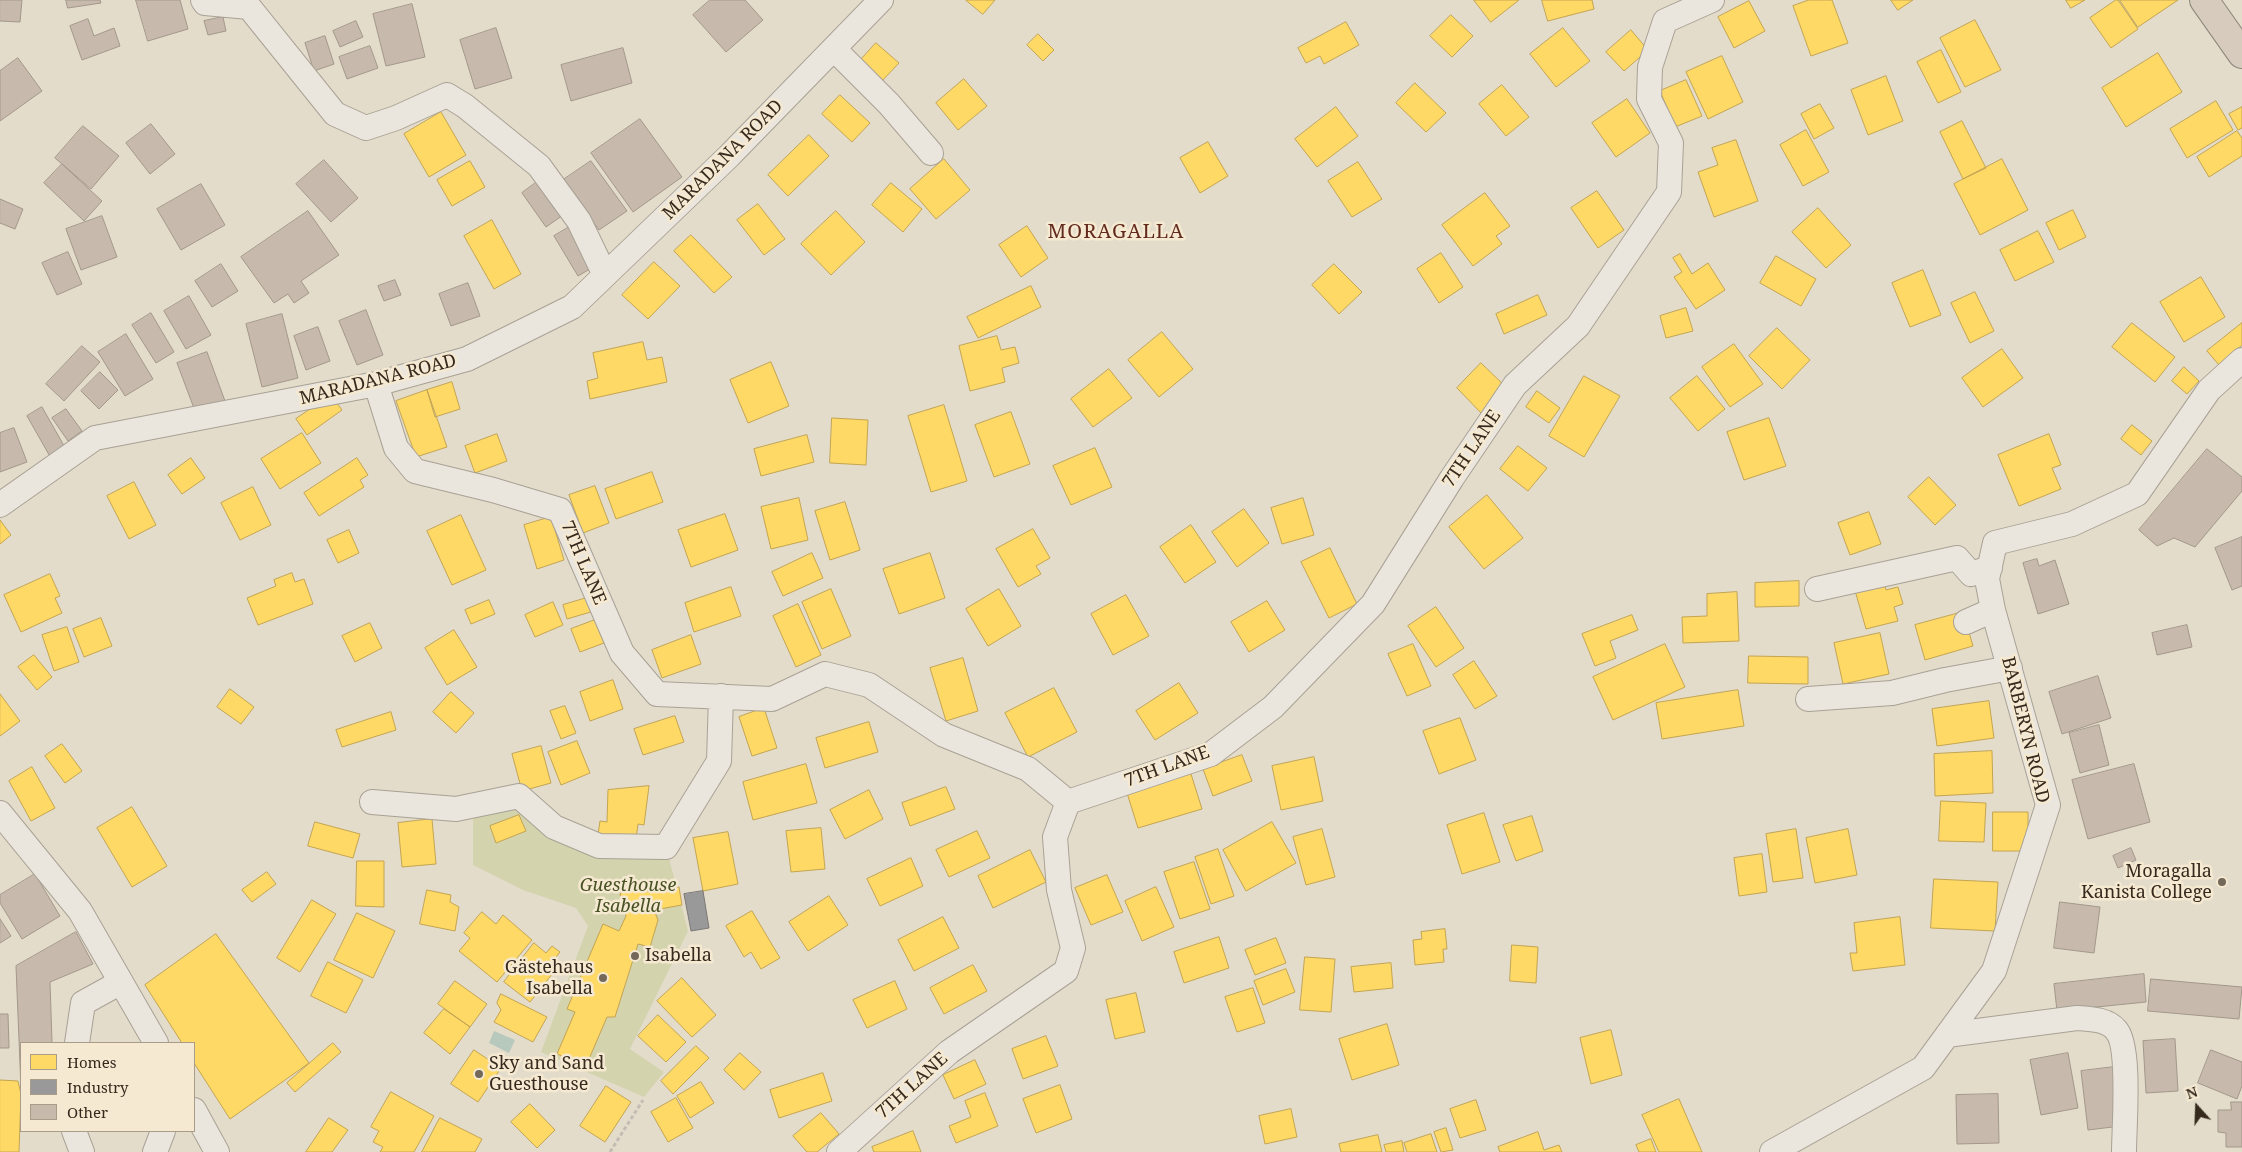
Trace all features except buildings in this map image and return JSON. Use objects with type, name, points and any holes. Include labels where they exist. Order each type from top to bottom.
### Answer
[{"type":"highway","points":[[2204,0],[2242,54]]},
{"type":"street","points":[[203,0],[205,3],[248,7],[335,114],[366,128],[396,118],[447,95],[465,106],[539,166],[580,221],[605,275]]},
{"type":"street","name":"MARADANA ROAD","points":[[0,505],[95,438],[376,384],[467,358],[572,307],[729,156],[881,0]]},
{"type":"street","name":"7TH LANE","points":[[839,1152],[949,1052],[1066,971],[1073,948],[1059,890],[1054,837],[1068,802],[1211,754],[1273,707],[1372,604],[1452,478],[1515,385],[1578,326],[1669,192],[1671,143],[1649,99],[1650,67],[1665,21],[1712,0]]},
{"type":"street","points":[[834,49],[889,104],[931,153]]},
{"type":"street","name":"BARBERYN ROAD","points":[[1772,1152],[1923,1068],[1994,971],[2048,805],[1993,610],[1987,579],[1996,543],[2072,524],[2137,494],[2209,390],[2242,360]]},
{"type":"street","name":"7TH LANE","points":[[376,384],[396,448],[415,471],[493,490],[560,510],[622,653],[657,694],[772,699],[825,674],[870,685],[944,735],[1028,770],[1068,802]]},
{"type":"street","points":[[1818,589],[1957,558],[1971,574],[1990,568]]},
{"type":"street","points":[[1966,622],[1993,610]]},
{"type":"street","points":[[1808,699],[1892,692],[2010,668]]},
{"type":"street","points":[[372,802],[456,809],[519,796],[554,827],[599,846],[666,847],[719,761],[721,696]]},
{"type":"street","points":[[0,813],[80,911],[155,1042]]},
{"type":"street","points":[[77,1042],[83,1003],[121,982]]},
{"type":"street","points":[[1947,1035],[2077,1018],[2094,1019],[2117,1030],[2122,1044],[2126,1089],[2124,1152]]},
{"type":"street","points":[[195,1112],[218,1152]]},
{"type":"street","points":[[74,1132],[82,1152]]},
{"type":"street","points":[[154,1152],[163,1132]]},
{"type":"path","points":[[610,1152],[643,1100]]},
{"type":"green space","name":"Guesthouse Isabella","points":[[519,796],[554,827],[666,847],[688,931],[630,1049],[664,1072],[644,1097],[541,1052],[588,926],[576,908],[523,890],[473,865],[473,807]]},
{"type":"shaded area","points":[[494,1031],[515,1040],[509,1053],[489,1043]]},
{"type":"place","name":"Moragalla Kanista College","points":[[2222,882]]},
{"type":"place","name":"Isabella","points":[[635,956]]},
{"type":"place","name":"Gästehaus Isabella","points":[[603,978]]},
{"type":"place","name":"Sky and Sand Guesthouse","points":[[479,1074]]},
{"type":"district","name":"MORAGALLA","points":[[1116,232]]}]
